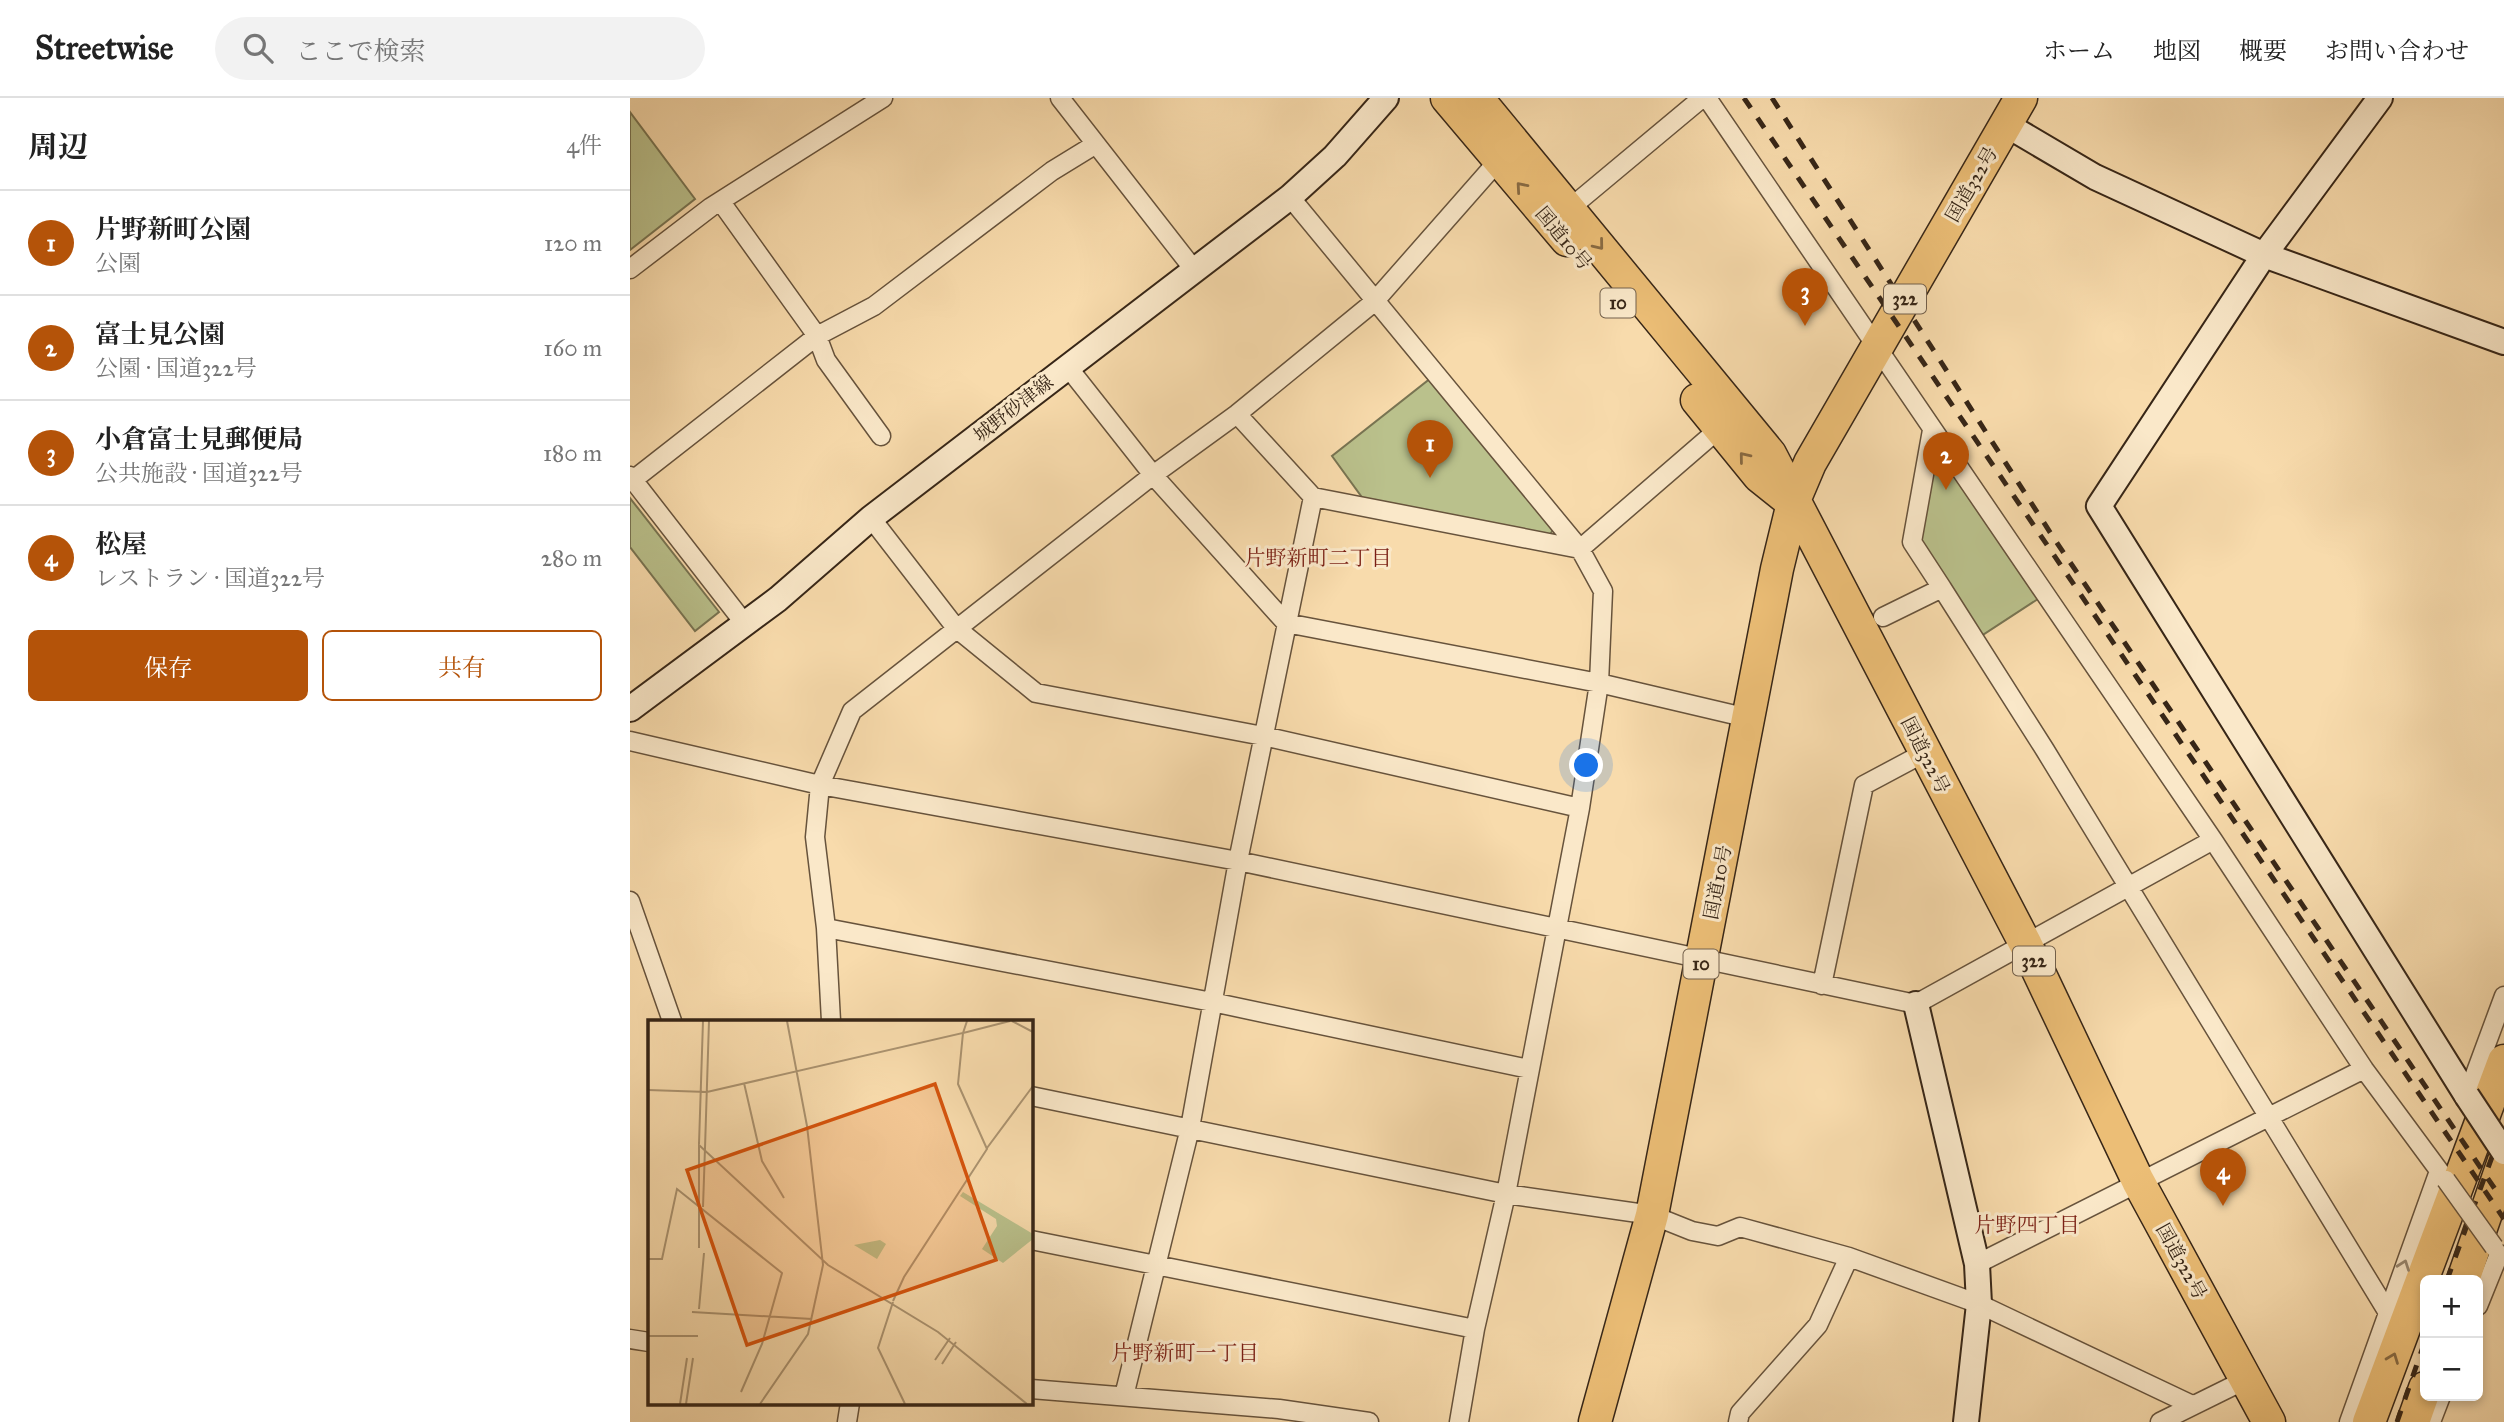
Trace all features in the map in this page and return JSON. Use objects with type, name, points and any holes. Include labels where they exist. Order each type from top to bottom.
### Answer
[{"type":"highway","name":"国道10号","points":[[1447,98],[1759,476],[1793,503]]},
{"type":"highway","name":"国道10号","points":[[1477,98],[1770,454],[1793,503],[1777,569],[1652,1215],[1595,1422]]},
{"type":"highway","name":"国道322号","points":[[2013,111],[1808,466],[1793,503],[2026,945],[2138,1181],[2269,1422]]},
{"type":"highway","points":[[2369,1422],[2504,1061]]},
{"type":"highway","points":[[2465,1275],[2504,1161]]},
{"type":"highway","points":[[2413,1422],[2420,1401]]},
{"type":"street","points":[[630,269],[720,202],[883,98]]},
{"type":"street","points":[[1060,98],[1195,271]]},
{"type":"street","name":"城野砂津線","points":[[630,709],[778,600],[872,518],[1290,197],[1345,147],[1386,98]]},
{"type":"street","points":[[1569,209],[1705,98],[2213,840],[2364,1069],[2499,1255],[2483,1294]]},
{"type":"street","points":[[2380,98],[2264,255],[2099,506],[2504,1152]]},
{"type":"street","points":[[2013,111],[2095,177],[2264,255],[2504,342]]},
{"type":"street","points":[[745,624],[631,478],[817,336],[874,306],[1042,178],[1096,144]]},
{"type":"street","points":[[831,1020],[826,928],[815,837],[820,785],[852,711],[1153,475],[1237,414],[1374,302],[1498,161]]},
{"type":"street","points":[[1290,197],[1580,549],[1603,591],[1599,683],[1580,808],[1506,1194],[1475,1329],[1460,1422]]},
{"type":"street","points":[[720,202],[817,336],[826,360],[881,436]]},
{"type":"street","points":[[1067,366],[1153,475],[1286,623],[1599,683],[1748,718]]},
{"type":"street","points":[[1237,414],[1313,497],[1580,549]]},
{"type":"street","points":[[1580,549],[1720,428]]},
{"type":"street","points":[[1932,430],[1912,542],[2387,1311]]},
{"type":"street","points":[[1125,1396],[1190,1128],[1238,861],[1313,497]]},
{"type":"street","points":[[872,518],[956,628],[1036,693],[1263,736],[1580,808]]},
{"type":"street","points":[[1883,617],[1942,588]]},
{"type":"street","points":[[630,741],[820,785],[1238,861],[1916,1004],[2213,840]]},
{"type":"street","points":[[1822,985],[1864,785],[1924,753]]},
{"type":"street","points":[[630,901],[672,1020]]},
{"type":"street","points":[[826,928],[1213,1002],[1529,1069]]},
{"type":"street","points":[[2467,1096],[2504,996]]},
{"type":"street","points":[[1916,1004],[1977,1264],[1979,1304],[1966,1422]]},
{"type":"street","points":[[1977,1264],[2266,1115],[2364,1069]]},
{"type":"street","points":[[1032,1096],[1506,1194],[1652,1215],[1692,1231],[1718,1236],[1740,1227],[1849,1257],[1979,1304],[2192,1405]]},
{"type":"street","points":[[2349,1422],[2387,1311],[2442,1176]]},
{"type":"street","points":[[1032,1240],[1475,1329]]},
{"type":"street","points":[[1738,1422],[1740,1413],[1818,1325],[1849,1257]]},
{"type":"street","points":[[630,1339],[648,1342]]},
{"type":"street","points":[[2160,1422],[2246,1379]]},
{"type":"street","points":[[1032,1389],[1125,1396],[1278,1415],[1369,1422]]},
{"type":"street","points":[[2431,1422],[2439,1401]]},
{"type":"street","points":[[847,1422],[850,1404]]},
{"type":"green space","points":[[630,112],[695,199],[630,250]]},
{"type":"green space","points":[[1431,378],[1554,528],[1548,538],[1364,500],[1332,456]]},
{"type":"green space","points":[[1934,440],[2041,597],[1978,638],[1915,540]]},
{"type":"green space","points":[[630,498],[719,612],[695,631],[630,547]]},
{"type":"railway","points":[[1744,98],[2504,1219]]},
{"type":"railway","points":[[1772,98],[2055,540],[2497,1192]]},
{"type":"railway","points":[[2449,1275],[2504,1124]]},
{"type":"railway","points":[[2397,1422],[2420,1355]]},
{"type":"place","name":"小倉富士見郵便局","points":[[1805,326]]},
{"type":"place","name":"片野新町公園","points":[[1430,478]]},
{"type":"place","name":"富士見公園","points":[[1946,490]]},
{"type":"place","name":"松屋","points":[[2223,1206]]},
{"type":"district","name":"片野新町二丁目","points":[[1318,558]]},
{"type":"district","name":"片野四丁目","points":[[2027,1225]]},
{"type":"district","name":"片野新町一丁目","points":[[1185,1353]]}]
